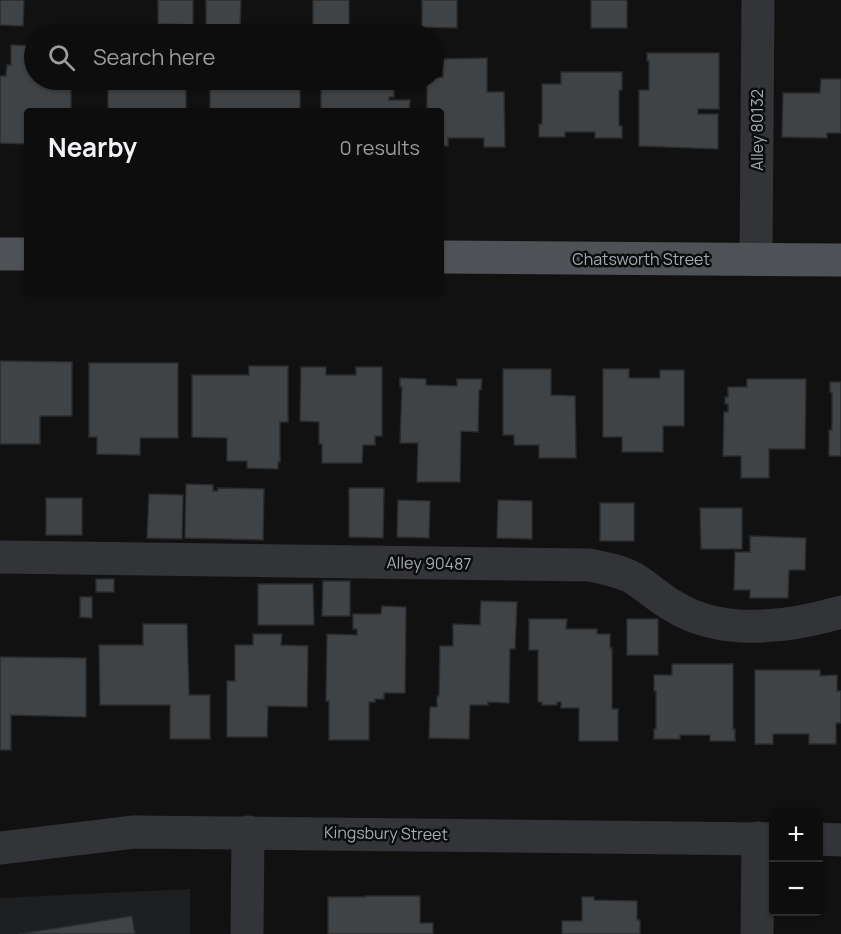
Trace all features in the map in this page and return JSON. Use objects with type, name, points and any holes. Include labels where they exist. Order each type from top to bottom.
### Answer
[{"type":"main road","points":[[0,254],[24,254]]},
{"type":"main road","name":"Chatsworth Street","points":[[444,257],[841,260]]},
{"type":"street","name":"Alley 80132","points":[[756,260],[758,0]]},
{"type":"street","name":"Alley 90487","points":[[0,557],[589,565],[610,569],[632,578],[676,608],[707,621],[733,626],[771,626],[808,621],[841,612]]},
{"type":"street","name":"Kingsbury Street","points":[[0,848],[134,832],[766,838]]},
{"type":"street","points":[[247,934],[248,832]]},
{"type":"street","points":[[757,934],[766,838]]},
{"type":"street","points":[[823,839],[841,840]]},
{"type":"shaded area","points":[[190,889],[190,934],[0,934],[0,898]]},
{"type":"building","points":[[0,0],[24,0],[23,26],[0,25]]},
{"type":"building","points":[[158,0],[193,0],[193,24],[158,24]]},
{"type":"building","points":[[206,0],[241,0],[240,24],[206,24]]},
{"type":"building","points":[[313,0],[349,0],[349,24],[313,24]]},
{"type":"building","points":[[422,0],[457,0],[457,28],[444,28],[444,24],[422,24]]},
{"type":"building","points":[[591,0],[627,0],[627,28],[591,28]]},
{"type":"building","points":[[11,45],[24,46],[24,90],[71,90],[71,108],[24,108],[24,144],[0,143],[0,76],[6,76],[7,65],[11,65]]},
{"type":"building","points":[[647,53],[719,53],[719,109],[698,109],[698,114],[718,114],[718,149],[639,146],[639,90],[649,90]]},
{"type":"building","points":[[487,58],[487,92],[504,92],[505,147],[484,147],[484,138],[448,138],[448,146],[444,146],[444,108],[427,108],[427,90],[444,90],[444,59]]},
{"type":"building","points":[[561,72],[622,72],[622,90],[619,90],[619,126],[622,126],[622,138],[595,138],[595,132],[565,132],[565,137],[539,137],[539,124],[542,124],[542,84],[561,84]]},
{"type":"building","points":[[821,79],[841,79],[841,133],[827,133],[827,138],[782,137],[783,93],[820,93]]},
{"type":"building","points":[[108,90],[186,90],[186,108],[108,108]]},
{"type":"building","points":[[210,90],[300,90],[300,108],[210,108]]},
{"type":"building","points":[[321,90],[394,90],[394,97],[389,97],[389,100],[410,100],[409,108],[321,108]]},
{"type":"building","points":[[0,361],[72,362],[72,416],[40,416],[40,444],[0,444]]},
{"type":"building","points":[[89,363],[178,363],[178,438],[140,438],[140,455],[97,454],[97,437],[89,437]]},
{"type":"building","points":[[249,366],[288,366],[288,422],[280,422],[278,469],[247,468],[247,461],[227,461],[227,438],[192,437],[192,375],[249,375]]},
{"type":"building","points":[[301,367],[326,367],[326,375],[356,375],[356,367],[382,367],[382,436],[375,436],[375,445],[363,445],[362,463],[322,463],[319,422],[300,421]]},
{"type":"building","points":[[503,369],[551,369],[551,395],[575,396],[576,458],[539,458],[539,445],[514,445],[514,435],[503,435]]},
{"type":"building","points":[[603,369],[629,369],[629,378],[660,378],[660,370],[684,370],[684,426],[663,426],[663,452],[622,452],[622,437],[603,437]]},
{"type":"building","points":[[400,378],[426,379],[426,385],[457,386],[457,379],[482,379],[481,390],[479,390],[478,432],[461,431],[460,482],[417,482],[418,443],[400,443],[402,387],[400,387]]},
{"type":"building","points":[[747,379],[806,379],[805,449],[769,449],[769,478],[741,478],[741,456],[723,456],[724,412],[728,412],[725,397],[728,397],[728,387],[747,387]]},
{"type":"building","points":[[830,382],[841,382],[841,456],[829,456],[829,430],[832,430]]},
{"type":"building","points":[[186,484],[213,485],[213,491],[218,491],[218,488],[264,489],[263,540],[185,538]]},
{"type":"building","points":[[349,488],[384,488],[383,538],[349,537]]},
{"type":"building","points":[[149,494],[183,495],[182,539],[147,538]]},
{"type":"building","points":[[46,498],[82,498],[82,535],[46,535]]},
{"type":"building","points":[[398,500],[430,501],[429,538],[397,537]]},
{"type":"building","points":[[498,500],[532,501],[532,539],[497,538]]},
{"type":"building","points":[[600,503],[634,503],[634,541],[600,541]]},
{"type":"building","points":[[700,508],[742,508],[742,549],[701,549]]},
{"type":"building","points":[[750,536],[806,538],[805,570],[789,570],[788,598],[750,598],[750,590],[734,590],[735,552],[750,552]]},
{"type":"building","points":[[96,579],[114,579],[114,592],[96,592]]},
{"type":"building","points":[[323,581],[350,581],[350,616],[322,616]]},
{"type":"building","points":[[258,584],[313,584],[314,625],[258,625]]},
{"type":"building","points":[[80,597],[92,597],[92,618],[80,617]]},
{"type":"building","points":[[481,601],[517,602],[515,649],[510,649],[509,703],[488,702],[488,705],[470,705],[469,739],[429,738],[430,707],[437,707],[437,696],[439,696],[440,646],[453,646],[453,624],[480,625]]},
{"type":"building","points":[[382,606],[406,607],[405,693],[384,693],[384,699],[369,702],[369,740],[329,740],[329,701],[326,701],[327,634],[357,635],[357,629],[353,629],[353,614],[381,614]]},
{"type":"building","points":[[529,619],[567,619],[566,629],[597,629],[597,634],[610,634],[612,709],[618,709],[618,741],[579,741],[579,708],[561,708],[561,702],[557,702],[557,705],[542,705],[542,702],[538,702],[538,650],[529,650]]},
{"type":"building","points":[[627,619],[658,619],[658,655],[627,655]]},
{"type":"building","points":[[143,624],[187,624],[189,695],[210,695],[210,739],[170,739],[170,705],[100,705],[99,645],[143,645]]},
{"type":"building","points":[[253,634],[282,634],[281,645],[308,646],[307,707],[268,706],[267,737],[227,737],[227,681],[235,681],[235,645],[253,645]]},
{"type":"building","points":[[0,657],[86,658],[86,717],[11,715],[11,750],[0,750]]},
{"type":"building","points":[[672,664],[733,664],[735,741],[710,741],[710,735],[680,735],[680,739],[654,739],[656,691],[654,691],[654,675],[672,675]]},
{"type":"building","points":[[755,670],[820,670],[820,676],[837,675],[837,691],[841,691],[841,723],[836,723],[836,744],[809,744],[809,734],[773,734],[773,744],[755,744]]},
{"type":"building","points":[[420,896],[420,923],[433,923],[433,934],[328,934],[328,897]]},
{"type":"building","points":[[582,897],[594,897],[594,900],[637,901],[640,934],[562,934],[562,921],[582,921]]},
{"type":"building","points":[[132,916],[135,934],[19,934]]}]
